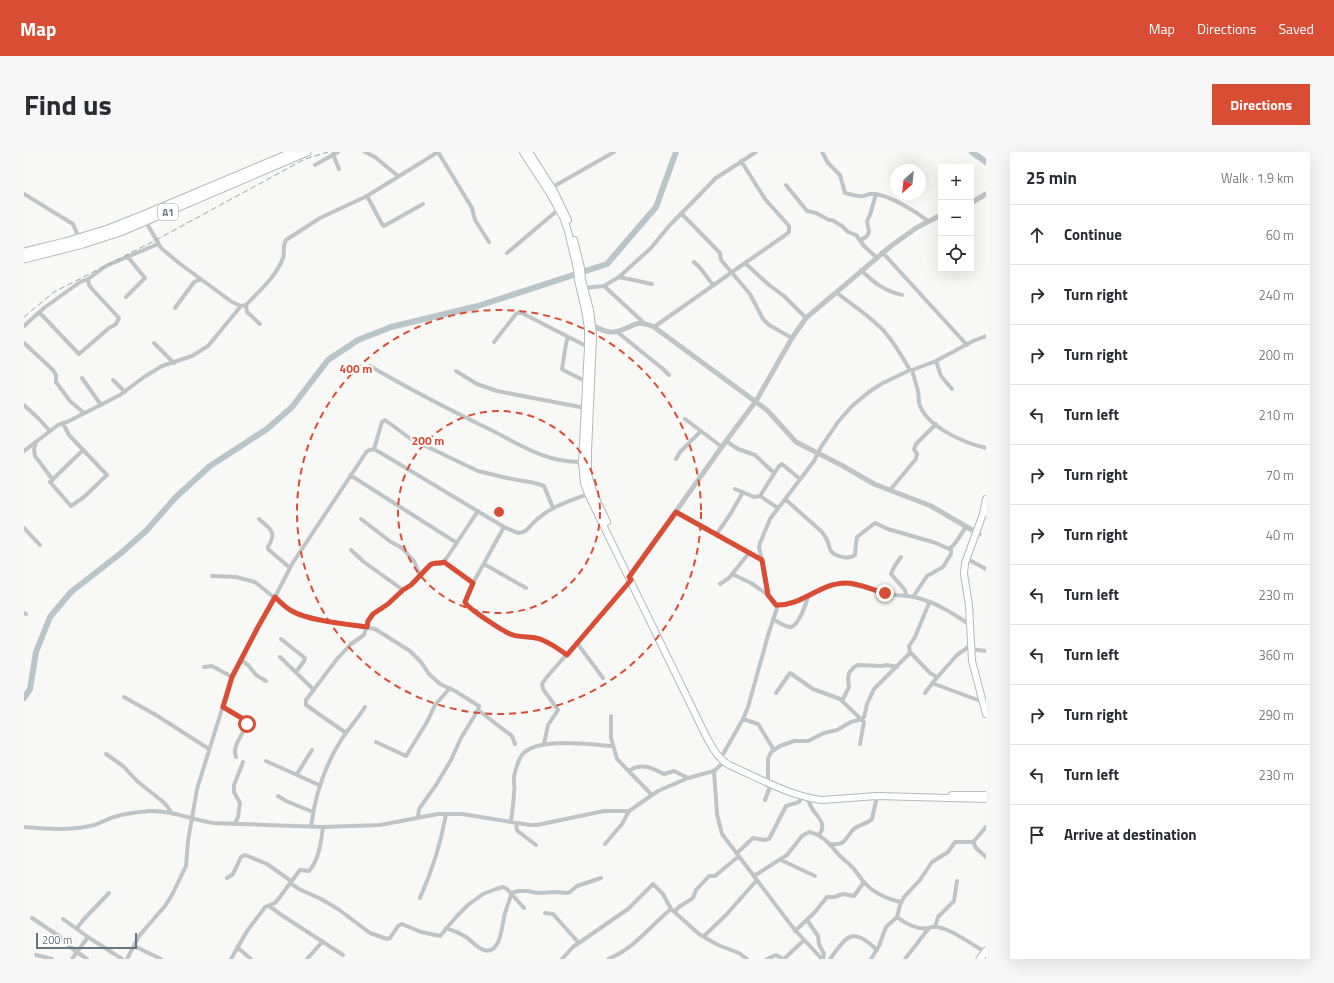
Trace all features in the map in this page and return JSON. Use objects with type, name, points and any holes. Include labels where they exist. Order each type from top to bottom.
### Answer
[{"type":"highway","name":"A1","points":[[24,259],[83,244],[120,232],[307,152]]},
{"type":"highway","name":"A1","points":[[24,252],[80,238],[108,229],[288,153]]},
{"type":"highway","points":[[980,959],[986,952]]},
{"type":"main road","points":[[523,152],[559,209],[579,268]]},
{"type":"main road","points":[[529,152],[568,220],[590,324],[582,462],[584,483],[588,494],[631,577],[693,704],[724,759],[805,797],[822,800],[877,796],[986,799]]},
{"type":"main road","points":[[580,280],[584,288],[590,324],[592,379],[587,462],[589,481],[631,577]]},
{"type":"main road","points":[[986,500],[978,534],[968,555],[964,569],[973,667],[986,714]]},
{"type":"main road","points":[[972,648],[972,605],[967,574],[969,560],[986,512]]},
{"type":"main road","points":[[769,781],[797,791],[819,795],[884,792],[949,795],[986,794]]},
{"type":"street","points":[[365,152],[370,154],[398,176]]},
{"type":"street","points":[[24,451],[58,424],[101,405],[125,392],[144,377],[162,366],[192,356],[208,346],[272,278],[284,257],[283,245],[286,240],[320,218],[367,196],[438,152],[472,208],[475,220],[489,242]]},
{"type":"street","points":[[551,188],[614,152]]},
{"type":"street","points":[[584,288],[604,286],[619,277],[652,248],[681,213],[716,178],[756,152]]},
{"type":"street","points":[[822,152],[828,163],[838,172],[842,180],[845,193],[864,196],[868,193],[876,194],[913,210],[928,221]]},
{"type":"street","points":[[314,165],[335,153],[339,169]]},
{"type":"street","points":[[654,327],[784,236],[790,229],[765,199],[741,161]]},
{"type":"street","points":[[786,185],[807,211],[832,220],[848,232],[856,235],[876,258]]},
{"type":"street","points":[[24,194],[73,224],[80,238]]},
{"type":"street","points":[[861,240],[867,236],[869,232],[867,220],[876,194]]},
{"type":"street","points":[[974,201],[986,194]]},
{"type":"street","points":[[367,196],[384,226],[422,204]]},
{"type":"street","points":[[507,253],[559,209]]},
{"type":"street","points":[[681,213],[720,253],[721,260],[750,294],[763,319],[769,325],[792,338]]},
{"type":"street","points":[[544,744],[548,725],[558,710],[543,690],[542,684],[631,577],[726,441],[756,401],[792,338],[806,318],[882,252],[916,228],[938,216]]},
{"type":"street","points":[[146,222],[161,248],[232,302],[244,306],[247,312],[260,324]]},
{"type":"street","points":[[24,326],[39,312],[80,282],[88,279],[106,266],[158,244]]},
{"type":"street","points":[[882,252],[967,344]]},
{"type":"street","points":[[126,297],[145,278],[127,256]]},
{"type":"street","points":[[694,262],[713,285]]},
{"type":"street","points":[[744,263],[784,296],[806,318]]},
{"type":"street","points":[[861,270],[883,289],[888,292],[902,295]]},
{"type":"street","points":[[619,277],[652,284]]},
{"type":"street","points":[[39,312],[79,354],[109,328],[116,324],[119,318],[92,289],[89,285],[88,279]]},
{"type":"street","points":[[175,308],[194,282],[201,279]]},
{"type":"street","points":[[604,286],[642,322],[654,327],[756,401],[767,410],[793,440],[843,466],[867,481],[931,506],[978,534]]},
{"type":"street","points":[[836,292],[862,312],[884,332],[899,351],[911,370],[921,408],[936,424],[946,432],[958,438],[986,448]]},
{"type":"street","points":[[494,342],[516,314],[520,312],[588,347]]},
{"type":"street","points":[[590,324],[607,331],[616,331],[642,322]]},
{"type":"street","points":[[616,331],[669,375]]},
{"type":"street","points":[[768,595],[760,543],[770,519],[814,461],[838,422],[852,406],[881,384],[911,370],[936,361],[973,341],[986,336]]},
{"type":"street","points":[[568,337],[562,369],[587,382]]},
{"type":"street","points":[[24,343],[53,370],[56,375],[56,382],[70,401],[84,413]]},
{"type":"street","points":[[154,343],[174,363]]},
{"type":"street","points":[[936,361],[943,378],[952,389]]},
{"type":"street","points":[[370,366],[413,391],[536,453],[555,460],[582,462]]},
{"type":"street","points":[[456,371],[477,384],[497,391],[585,408]]},
{"type":"street","points":[[82,378],[101,405]]},
{"type":"street","points":[[113,380],[125,392]]},
{"type":"street","points":[[24,405],[49,430]]},
{"type":"street","points":[[685,419],[722,447]]},
{"type":"street","points":[[374,449],[382,422],[385,420],[411,439],[478,471],[544,486],[553,508]]},
{"type":"street","points":[[63,423],[69,435],[107,475],[84,497],[71,506],[50,482],[83,450]]},
{"type":"street","points":[[890,490],[916,459],[917,454],[914,449],[916,444],[936,424]]},
{"type":"street","points":[[676,459],[680,452],[701,431]]},
{"type":"street","points":[[726,441],[738,449],[755,455],[774,473]]},
{"type":"street","points":[[36,442],[34,449],[35,456],[53,480]]},
{"type":"street","points":[[127,959],[144,931],[165,906],[172,895],[186,866],[188,841],[197,789],[232,677],[290,568],[350,476],[367,452],[374,449]]},
{"type":"street","points":[[374,449],[512,532],[522,533],[526,531],[538,518],[553,508],[588,494]]},
{"type":"street","points":[[760,496],[774,473],[782,464],[800,479]]},
{"type":"street","points":[[350,476],[457,543]]},
{"type":"street","points":[[735,489],[754,497],[760,496],[778,508]]},
{"type":"street","points":[[716,534],[731,513],[743,492]]},
{"type":"street","points":[[785,499],[821,531],[825,536],[831,551],[842,557],[853,557],[856,554],[857,537],[875,523],[888,529],[951,548]]},
{"type":"street","points":[[346,733],[306,705],[306,700],[337,659],[351,644],[364,635],[368,621],[373,614],[411,585],[432,564],[444,562],[478,511]]},
{"type":"street","points":[[676,512],[762,560]]},
{"type":"street","points":[[259,519],[272,533],[273,539],[268,549],[290,568]]},
{"type":"street","points":[[362,519],[391,542],[402,548],[414,561],[420,576]]},
{"type":"street","points":[[504,527],[473,583],[465,602],[466,605],[509,634],[539,639],[553,645],[567,655]]},
{"type":"street","points":[[913,597],[927,576],[943,567],[951,554],[951,548],[966,527]]},
{"type":"street","points":[[24,528],[40,546]]},
{"type":"street","points":[[351,550],[364,562],[386,576],[403,590]]},
{"type":"street","points":[[720,584],[727,580],[748,553]]},
{"type":"street","points":[[901,557],[891,574],[905,590],[906,596]]},
{"type":"street","points":[[969,560],[986,569]]},
{"type":"street","points":[[444,562],[473,583]]},
{"type":"street","points":[[484,564],[526,588]]},
{"type":"street","points":[[605,844],[622,824],[628,811],[651,794],[688,778],[714,771],[724,759],[743,719],[748,708],[777,608],[768,595],[751,583],[732,574]]},
{"type":"street","points":[[212,576],[236,577],[255,582],[291,611],[301,615],[379,630],[404,646],[421,662],[429,674],[440,684],[450,688],[479,706],[461,738],[451,760],[419,809],[418,818]]},
{"type":"street","points":[[776,605],[783,606],[791,604],[830,585],[847,583],[885,593],[913,597],[929,602],[950,611],[970,624]]},
{"type":"street","points":[[773,619],[788,627],[794,626],[801,617],[808,597]]},
{"type":"street","points":[[929,602],[915,637],[909,646],[910,652],[930,673],[937,677]]},
{"type":"street","points":[[281,639],[305,658],[296,672]]},
{"type":"street","points":[[577,643],[603,678]]},
{"type":"street","points":[[925,693],[957,655],[972,648],[986,651]]},
{"type":"street","points":[[765,800],[769,781],[767,762],[774,750],[786,743],[808,740],[824,733],[837,730],[851,722],[864,718],[867,704],[874,689],[882,680],[898,667],[910,652]]},
{"type":"street","points":[[280,657],[314,690]]},
{"type":"street","points":[[241,660],[248,665],[256,675],[266,682]]},
{"type":"street","points":[[842,701],[849,686],[849,673],[854,666],[887,665],[898,667]]},
{"type":"street","points":[[204,667],[212,666],[232,677]]},
{"type":"street","points":[[776,693],[790,673],[824,694],[836,697],[862,719],[864,725],[860,744]]},
{"type":"street","points":[[932,683],[946,690],[961,693],[984,703]]},
{"type":"street","points":[[376,742],[406,756],[427,722],[435,705],[450,688]]},
{"type":"street","points":[[124,697],[156,715],[209,749]]},
{"type":"street","points":[[223,707],[246,721],[244,732],[234,749],[236,757]]},
{"type":"street","points":[[310,827],[319,785],[330,760],[346,733],[356,722],[365,707]]},
{"type":"street","points":[[478,710],[512,736],[515,744]]},
{"type":"street","points":[[611,716],[610,728],[617,759],[651,794]]},
{"type":"street","points":[[743,719],[758,724],[774,750]]},
{"type":"street","points":[[511,822],[515,789],[514,775],[520,757],[531,747],[544,744],[566,743],[613,746]]},
{"type":"street","points":[[297,774],[312,750]]},
{"type":"street","points":[[106,754],[123,766],[162,801],[171,812]]},
{"type":"street","points":[[266,761],[319,785]]},
{"type":"street","points":[[236,824],[240,803],[234,792],[234,785],[243,762]]},
{"type":"street","points":[[629,771],[638,766],[649,767],[664,774],[674,771],[688,778]]},
{"type":"street","points":[[714,771],[716,803],[719,826],[722,834],[796,931],[822,959],[824,954],[819,944],[818,936],[807,920]]},
{"type":"street","points":[[278,796],[312,812]]},
{"type":"street","points":[[830,844],[843,843],[856,828],[872,819],[877,796]]},
{"type":"street","points":[[608,959],[618,955],[628,948],[673,910],[693,898],[696,890],[709,876],[715,876],[738,855],[753,838],[764,840],[769,839],[786,806],[799,802],[805,797],[812,809],[822,821],[822,830],[819,835]]},
{"type":"street","points":[[24,827],[54,829],[79,828],[94,825],[131,813],[151,811],[171,812],[213,823],[310,827],[380,824],[438,814],[462,814],[537,825],[604,811],[628,811]]},
{"type":"street","points":[[420,898],[427,884],[436,857],[446,814]]},
{"type":"street","points":[[516,823],[517,830],[536,844]]},
{"type":"street","points":[[231,959],[247,931],[263,910],[275,903],[300,870],[309,871],[312,868],[319,849],[323,827]]},
{"type":"street","points":[[871,959],[877,950],[886,927],[897,917],[901,902],[920,880],[932,862],[948,852],[955,842],[973,842],[986,827]]},
{"type":"street","points":[[704,936],[726,915],[756,878],[787,855],[804,834],[809,832],[819,835],[830,844],[864,882],[882,896],[901,902]]},
{"type":"street","points":[[973,842],[976,848],[986,857]]},
{"type":"street","points":[[228,878],[233,874],[241,857],[245,855],[267,864],[299,889],[338,909],[370,933],[387,939],[390,938],[398,926],[402,924],[421,932],[438,936],[441,935],[462,911],[483,894],[503,887],[512,893],[524,908]]},
{"type":"street","points":[[781,860],[815,876]]},
{"type":"street","points":[[512,893],[527,890],[538,893],[555,892],[567,894],[578,886],[601,878]]},
{"type":"street","points":[[935,927],[938,917],[954,901],[957,881]]},
{"type":"street","points":[[796,931],[815,912],[826,898],[843,894],[854,896],[864,882]]},
{"type":"street","points":[[562,959],[573,947],[628,909],[653,884],[663,894],[673,910],[700,934],[718,945],[739,953],[747,959]]},
{"type":"street","points":[[77,928],[84,918],[110,893]]},
{"type":"street","points":[[446,928],[466,937],[484,950],[493,949],[500,939],[502,926],[512,893]]},
{"type":"street","points":[[269,906],[343,955]]},
{"type":"street","points":[[545,913],[553,914],[579,943]]},
{"type":"street","points":[[897,917],[906,924],[924,929],[935,927],[964,938],[986,952]]},
{"type":"street","points":[[32,918],[59,936],[87,959]]},
{"type":"street","points":[[63,919],[77,928],[88,938],[122,959]]},
{"type":"street","points":[[905,959],[929,928]]},
{"type":"street","points":[[830,959],[844,941],[851,936],[856,936],[865,940],[877,950]]},
{"type":"street","points":[[72,959],[88,938]]},
{"type":"street","points":[[767,959],[776,955],[784,959],[804,940]]},
{"type":"street","points":[[307,959],[323,941]]},
{"type":"street","points":[[134,946],[161,959]]},
{"type":"street","points":[[237,947],[251,959]]},
{"type":"street","points":[[36,955],[52,959]]},
{"type":"waterway","points":[[24,698],[30,689],[36,652],[50,617],[71,592],[121,553],[146,531],[176,497],[210,466],[267,429],[292,407],[328,360],[358,340],[391,327],[478,306],[607,264],[656,207],[676,152]]},
{"type":"waterway","points":[[972,152],[986,162]]},
{"type":"railway","points":[[24,317],[54,292],[156,240],[305,159],[328,152]]},
{"type":"route","points":[[247,724],[245,720],[223,707],[232,677],[275,597],[291,611],[301,615],[332,622],[367,627],[368,621],[373,614],[411,585],[430,565],[433,563],[439,564],[444,562],[473,583],[465,602],[466,605],[473,611],[513,636],[539,639],[553,645],[567,655],[631,580],[629,577],[676,512],[762,560],[768,595],[776,605],[783,606],[791,604],[830,585],[847,583],[885,593]]}]
